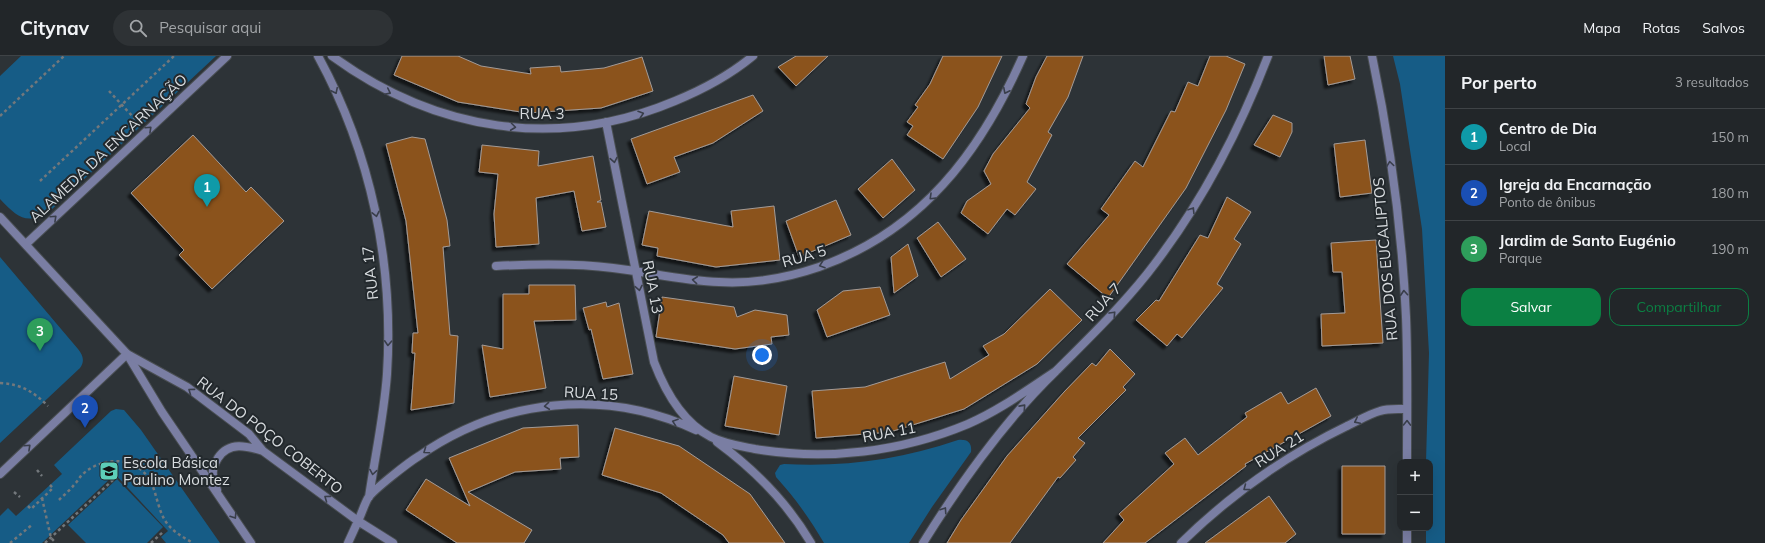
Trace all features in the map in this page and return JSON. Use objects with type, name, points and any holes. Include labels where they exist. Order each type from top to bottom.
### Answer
[{"type":"street","name":"ALAMEDA DA ENCARNAÇÃO","points":[[26,244],[227,56]]},
{"type":"street","name":"RUA 17","points":[[318,56],[343,108],[359,152],[373,198],[381,238],[386,278],[389,336],[387,376],[369,497]]},
{"type":"street","name":"RUA 3","points":[[332,56],[356,73],[386,91],[418,105],[451,116],[485,124],[520,128],[555,128],[624,119],[658,108],[690,95],[721,78],[753,56]]},
{"type":"street","name":"RUA 5","points":[[496,266],[551,264],[611,267],[690,280],[720,282],[780,278],[838,260],[866,247],[892,231],[916,212],[939,190],[982,134],[1000,103],[1023,56]]},
{"type":"street","name":"RUA 7","points":[[923,543],[972,469],[1015,416],[1056,371],[1117,310],[1158,260],[1184,224],[1228,148],[1248,108],[1268,56]]},
{"type":"street","name":"RUA DOS EUCALIPTOS","points":[[1372,56],[1385,129],[1401,253],[1405,315],[1407,459]]},
{"type":"street","name":"RUA 13","points":[[606,122],[654,362],[670,397],[689,421],[711,437]]},
{"type":"street","name":"ALAMEDA DA ENCARNAÇÃO","points":[[0,217],[128,354]]},
{"type":"street","name":"RUA DO POÇO COBERTO","points":[[128,354],[187,387],[249,434],[263,451],[358,521],[393,543]]},
{"type":"street","points":[[0,474],[128,354],[162,412],[217,490],[251,543]]},
{"type":"street","name":"RUA 11","points":[[711,437],[732,444],[765,450],[814,454],[844,454],[906,445],[936,436],[969,423],[1000,408],[1056,371]]},
{"type":"street","name":"RUA 15","points":[[348,543],[369,497],[410,462],[437,443],[497,416],[528,408],[580,405],[626,409],[658,416],[711,437],[742,461],[767,484],[786,506],[811,543]]},
{"type":"street","name":"RUA 21","points":[[1181,543],[1223,505],[1258,479],[1296,454],[1334,432],[1374,413],[1382,410],[1407,409]]},
{"type":"street","points":[[217,490],[212,474],[214,463],[224,451],[228,448],[237,446],[248,446],[263,451]]},
{"type":"street","points":[[1407,531],[1407,543]]},
{"type":"path","points":[[0,116],[64,56]]},
{"type":"path","points":[[40,181],[174,56]]},
{"type":"path","points":[[109,91],[137,121]]},
{"type":"path","points":[[0,383],[12,383],[24,387],[49,407]]},
{"type":"path","points":[[59,500],[75,485],[83,474],[93,466],[107,462],[121,461],[133,465],[150,480],[161,513],[167,523],[174,531],[193,543]]},
{"type":"path","points":[[37,470],[42,476]]},
{"type":"path","points":[[45,543],[115,478]]},
{"type":"path","points":[[28,506],[30,509],[53,488],[50,485]]},
{"type":"path","points":[[14,492],[20,497]]},
{"type":"path","points":[[42,498],[51,538],[56,543]]},
{"type":"path","points":[[10,543],[33,524]]},
{"type":"path","points":[[151,543],[164,531]]},
{"type":"shaded area","points":[[21,56],[216,56],[50,211],[42,216],[29,219],[17,215],[0,199],[0,76]]},
{"type":"shaded area","points":[[1393,56],[1445,56],[1445,543],[1426,543],[1426,531],[1433,531],[1433,459],[1426,459],[1429,353],[1422,229],[1400,84]]},
{"type":"shaded area","points":[[0,257],[78,349],[83,360],[80,368],[0,443]]},
{"type":"shaded area","name":"Escola Básica Paulino Montez","points":[[116,409],[124,410],[141,430],[220,543],[166,543],[161,537],[168,531],[115,474],[42,543],[0,543],[0,516],[8,508],[16,516],[62,474],[54,465],[111,411]]},
{"type":"shaded area","points":[[958,440],[969,442],[971,452],[932,507],[909,543],[824,543],[802,509],[776,477],[775,473],[780,465],[784,464],[807,465],[872,461],[915,453]]},
{"type":"shaded area","points":[[117,479],[163,527],[147,543],[86,543],[68,525]]},
{"type":"building","points":[[402,56],[458,56],[481,66],[531,74],[530,68],[560,66],[561,72],[604,68],[642,57],[653,91],[601,108],[527,113],[458,102],[394,75]]},
{"type":"building","points":[[796,56],[828,56],[796,86],[778,67]]},
{"type":"building","points":[[943,56],[1002,56],[978,107],[943,159],[907,135],[913,126],[907,122],[918,107],[915,105],[930,84]]},
{"type":"building","points":[[1047,56],[1083,56],[1068,97],[1048,132],[1052,135],[1027,182],[1036,189],[1015,215],[1007,209],[988,234],[961,213],[967,201],[991,184],[984,171],[993,154],[1030,108],[1026,104],[1036,77]]},
{"type":"building","points":[[1210,56],[1226,56],[1245,64],[1226,110],[1186,188],[1108,298],[1067,264],[1109,215],[1101,209],[1135,161],[1143,167],[1171,111],[1175,112],[1188,82],[1198,86]]},
{"type":"building","points":[[1324,56],[1350,56],[1355,79],[1328,85]]},
{"type":"building","points":[[753,95],[763,111],[713,143],[674,157],[680,172],[647,184],[631,139]]},
{"type":"building","points":[[1273,115],[1292,123],[1292,132],[1280,157],[1254,145]]},
{"type":"building","points":[[193,135],[246,192],[251,187],[284,221],[212,289],[179,255],[184,250],[131,193]]},
{"type":"building","points":[[412,137],[425,139],[447,220],[450,246],[443,247],[450,335],[458,336],[454,403],[411,410],[415,353],[412,353],[413,333],[418,333],[406,221],[386,144]]},
{"type":"building","points":[[1365,140],[1372,193],[1340,197],[1334,144]]},
{"type":"building","points":[[482,145],[539,151],[538,166],[593,156],[601,200],[597,202],[601,202],[606,227],[582,231],[574,191],[536,198],[539,244],[496,247],[494,214],[498,174],[479,172]]},
{"type":"building","points":[[892,159],[915,190],[883,218],[858,189]]},
{"type":"building","points":[[1227,197],[1251,212],[1234,239],[1241,244],[1217,284],[1223,288],[1182,338],[1177,334],[1167,346],[1136,320],[1156,300],[1159,301],[1200,235],[1208,238]]},
{"type":"building","points":[[836,200],[851,235],[799,257],[786,221]]},
{"type":"building","points":[[774,206],[780,260],[716,267],[657,256],[658,248],[642,245],[649,211],[733,227],[731,211]]},
{"type":"building","points":[[938,222],[966,259],[941,277],[917,238]]},
{"type":"building","points":[[1376,240],[1383,343],[1322,346],[1321,314],[1345,313],[1342,272],[1333,272],[1331,243]]},
{"type":"building","points":[[908,244],[918,276],[894,293],[891,257]]},
{"type":"building","points":[[529,285],[575,285],[576,320],[534,321],[546,388],[490,397],[482,345],[503,349],[503,294],[529,294]]},
{"type":"building","points":[[880,287],[890,315],[827,337],[817,310],[843,291]]},
{"type":"building","points":[[1050,289],[1082,320],[1037,364],[964,409],[890,432],[816,438],[812,391],[865,387],[945,362],[950,379],[989,355],[983,346],[1004,334]]},
{"type":"building","points":[[662,297],[734,307],[737,317],[755,310],[787,315],[789,335],[771,337],[772,344],[735,349],[656,337]]},
{"type":"building","points":[[606,302],[607,307],[619,303],[633,374],[603,379],[591,329],[589,330],[583,308]]},
{"type":"building","points":[[1110,349],[1135,374],[1123,387],[1126,390],[1078,438],[1085,443],[1073,457],[1076,460],[1060,478],[1058,477],[1010,543],[947,543],[961,520],[1007,456],[1064,392],[1092,363],[1096,366]]},
{"type":"building","points":[[734,376],[787,386],[779,435],[725,426]]},
{"type":"building","points":[[1316,388],[1331,416],[1245,464],[1246,466],[1145,543],[1103,543],[1124,520],[1119,514],[1174,464],[1165,453],[1185,438],[1198,455],[1247,417],[1245,413],[1281,392],[1288,404]]},
{"type":"building","points":[[578,425],[579,457],[560,458],[561,469],[515,472],[468,492],[532,530],[524,543],[457,543],[406,510],[426,479],[470,506],[449,458],[523,428]]},
{"type":"building","points":[[615,428],[679,446],[750,494],[785,543],[729,543],[723,535],[661,493],[602,475]]},
{"type":"building","points":[[1342,466],[1385,466],[1385,534],[1342,534]]},
{"type":"building","points":[[1269,496],[1296,534],[1285,543],[1205,543]]},
{"type":"place","name":"Centro de Dia","points":[[207,207]]},
{"type":"place","name":"Jardim de Santo Eugénio","points":[[40,351]]},
{"type":"place","name":"Igreja da Encarnação","points":[[85,428]]},
{"type":"place","name":"Escola Básica Paulino Montez","points":[[109,471]]}]
